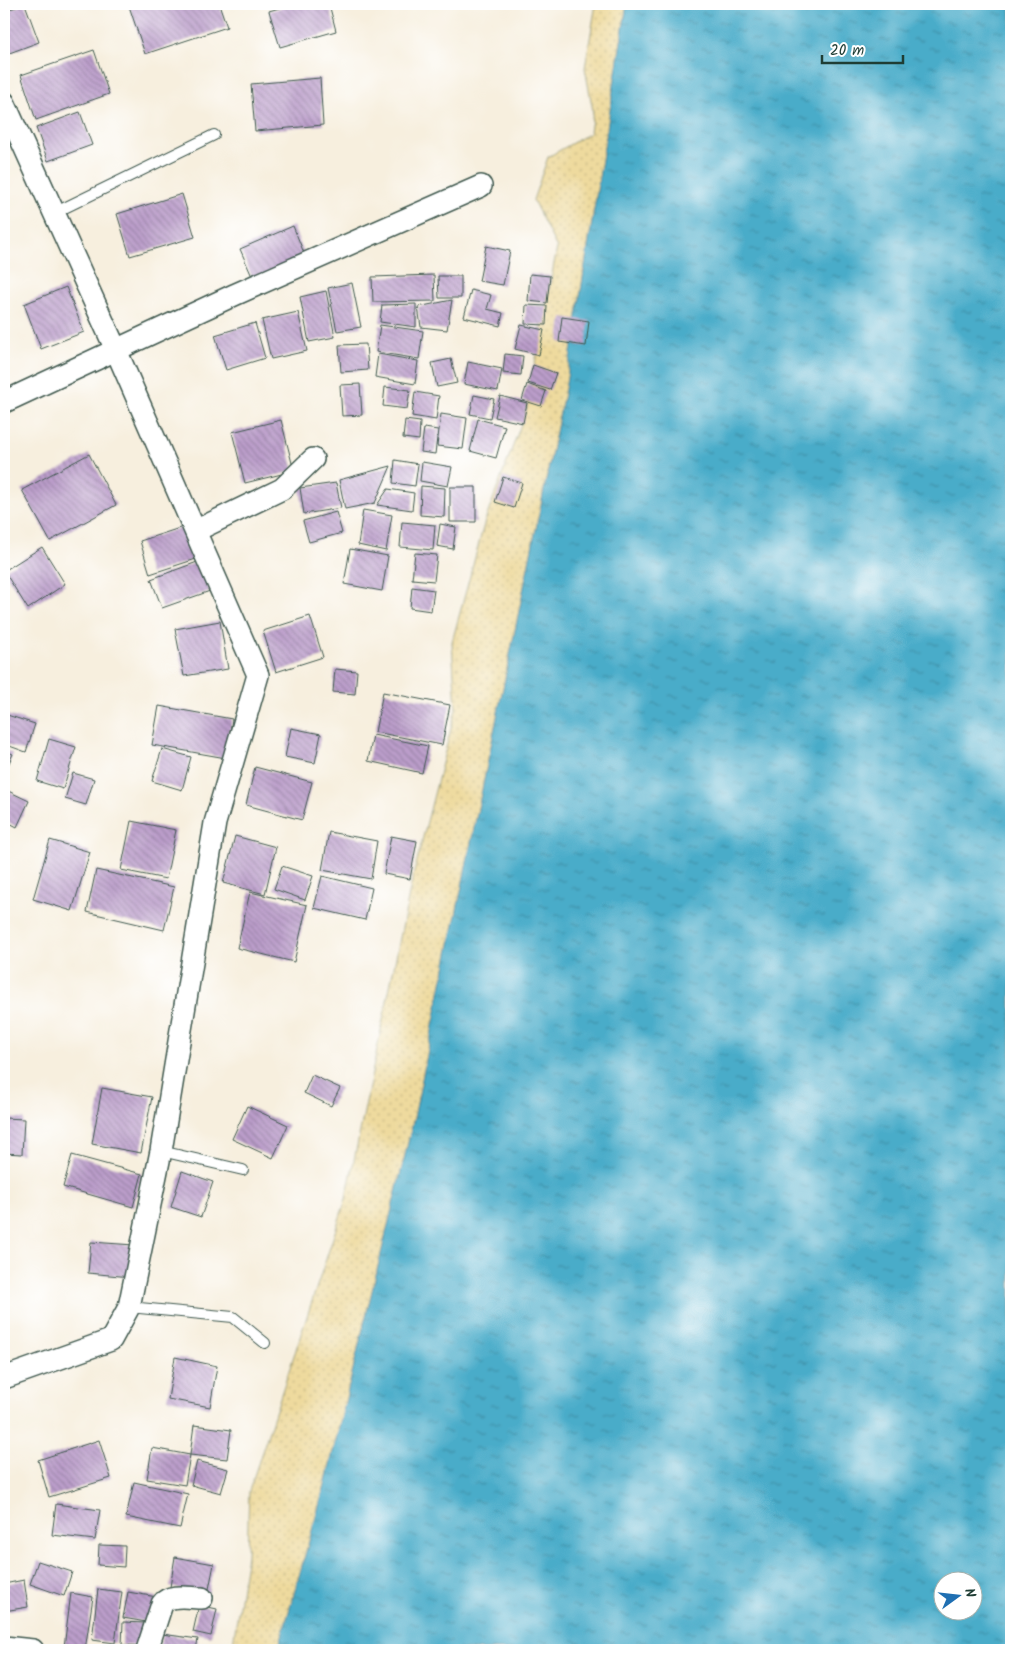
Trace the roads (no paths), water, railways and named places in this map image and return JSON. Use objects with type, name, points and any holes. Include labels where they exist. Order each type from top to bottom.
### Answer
[{"type":"street","points":[[4,102],[116,350],[258,675],[215,823],[161,1151],[129,1307],[111,1340],[4,1378]]},
{"type":"street","points":[[4,402],[234,295],[482,186]]},
{"type":"street","points":[[195,531],[282,489],[313,459]]},
{"type":"street","points":[[146,1650],[162,1604],[166,1599],[174,1597],[202,1598]]},
{"type":"street","points":[[4,1647],[34,1650]]},
{"type":"lane","points":[[54,213],[214,135]]},
{"type":"lane","points":[[161,1151],[243,1170]]},
{"type":"lane","points":[[129,1307],[233,1318],[265,1343]]},
{"type":"water","points":[[627,4],[1011,4],[1011,1650],[278,1650],[325,1485],[414,1118],[566,384]]}]
